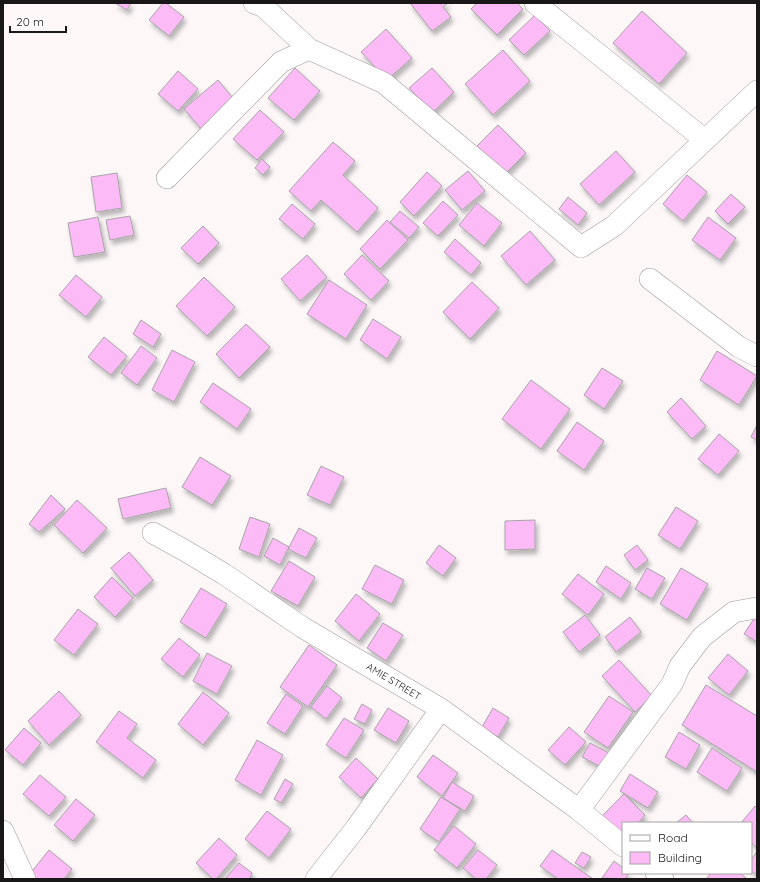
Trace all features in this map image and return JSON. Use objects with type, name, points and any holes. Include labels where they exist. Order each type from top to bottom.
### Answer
[{"type":"street","points":[[254,3],[264,7],[309,49],[384,83],[581,248],[614,226],[757,91]]},
{"type":"street","points":[[535,3],[705,140]]},
{"type":"street","points":[[168,178],[281,62],[309,49]]},
{"type":"street","points":[[650,279],[739,347],[757,356]]},
{"type":"street","name":"AMIE STREET","points":[[154,533],[224,574],[302,627],[440,709],[579,810],[622,845]]},
{"type":"street","points":[[579,810],[672,684],[680,666],[702,637],[734,612],[756,608]]},
{"type":"street","points":[[316,879],[356,828],[440,709]]},
{"type":"street","points":[[3,831],[25,879]]},
{"type":"building","points":[[115,3],[131,3],[127,10]]},
{"type":"building","points":[[163,3],[166,3],[184,17],[169,36],[149,20]]},
{"type":"building","points":[[410,3],[448,3],[443,7],[451,17],[432,31]]},
{"type":"building","points":[[477,3],[517,3],[523,9],[497,35],[471,9]]},
{"type":"building","points":[[642,11],[687,53],[659,84],[613,43]]},
{"type":"building","points":[[535,15],[550,31],[524,55],[509,40]]},
{"type":"building","points":[[386,29],[412,58],[387,80],[361,52]]},
{"type":"building","points":[[503,50],[530,81],[493,115],[465,84]]},
{"type":"building","points":[[295,68],[320,91],[294,120],[268,98]]},
{"type":"building","points":[[432,68],[454,92],[432,113],[409,88]]},
{"type":"building","points":[[178,71],[198,89],[178,111],[158,94]]},
{"type":"building","points":[[218,80],[236,102],[202,130],[184,109]]},
{"type":"building","points":[[260,110],[284,132],[257,160],[233,139]]},
{"type":"building","points":[[498,125],[526,153],[503,176],[475,148]]},
{"type":"building","points":[[333,142],[355,161],[343,175],[378,208],[357,232],[321,200],[311,211],[289,191]]},
{"type":"building","points":[[616,151],[635,172],[599,205],[580,184]]},
{"type":"building","points":[[262,159],[270,167],[263,175],[255,168]]},
{"type":"building","points":[[468,171],[485,191],[462,210],[445,190]]},
{"type":"building","points":[[427,172],[442,186],[414,216],[400,202]]},
{"type":"building","points":[[117,173],[122,208],[96,212],[91,177]]},
{"type":"building","points":[[687,175],[707,192],[683,221],[663,204]]},
{"type":"building","points":[[731,194],[745,207],[728,224],[715,211]]},
{"type":"building","points":[[568,197],[587,213],[578,225],[559,209]]},
{"type":"building","points":[[443,201],[458,215],[438,236],[423,223]]},
{"type":"building","points":[[477,203],[502,223],[484,246],[459,225]]},
{"type":"building","points":[[292,204],[315,224],[303,239],[279,219]]},
{"type":"building","points":[[400,211],[419,227],[409,238],[390,222]]},
{"type":"building","points":[[130,216],[134,235],[110,240],[106,220]]},
{"type":"building","points":[[98,217],[105,252],[74,257],[68,223]]},
{"type":"building","points":[[708,217],[736,238],[720,260],[692,240]]},
{"type":"building","points":[[387,220],[408,240],[380,269],[360,249]]},
{"type":"building","points":[[203,226],[219,243],[198,264],[181,248]]},
{"type":"building","points":[[530,231],[555,260],[526,285],[501,256]]},
{"type":"building","points":[[455,239],[481,263],[471,275],[444,252]]},
{"type":"building","points":[[307,255],[327,277],[300,301],[281,279]]},
{"type":"building","points":[[362,255],[389,281],[371,300],[344,274]]},
{"type":"building","points":[[76,275],[102,297],[86,317],[59,295]]},
{"type":"building","points":[[204,277],[235,307],[207,336],[176,306]]},
{"type":"building","points":[[329,280],[367,305],[346,339],[307,314]]},
{"type":"building","points":[[472,282],[499,308],[470,339],[443,312]]},
{"type":"building","points":[[373,319],[401,337],[387,359],[360,340]]},
{"type":"building","points":[[141,320],[161,334],[153,347],[133,334]]},
{"type":"building","points":[[246,324],[270,347],[239,378],[216,354]]},
{"type":"building","points":[[104,337],[127,356],[111,375],[88,357]]},
{"type":"building","points":[[141,346],[157,358],[137,385],[121,373]]},
{"type":"building","points":[[172,350],[195,362],[174,402],[152,390]]},
{"type":"building","points":[[717,351],[757,376],[739,405],[700,380]]},
{"type":"building","points":[[602,368],[623,381],[604,409],[584,395]]},
{"type":"building","points":[[531,380],[570,409],[541,449],[502,419]]},
{"type":"building","points":[[213,383],[251,409],[237,429],[200,402]]},
{"type":"building","points":[[681,398],[706,426],[692,439],[667,412]]},
{"type":"building","points":[[577,422],[604,441],[584,470],[557,451]]},
{"type":"building","points":[[757,425],[757,440],[751,437]]},
{"type":"building","points":[[719,434],[739,451],[718,475],[698,459]]},
{"type":"building","points":[[200,457],[231,476],[212,505],[182,487]]},
{"type":"building","points":[[321,466],[344,477],[330,505],[307,495]]},
{"type":"building","points":[[166,488],[171,508],[123,519],[118,499]]},
{"type":"building","points":[[51,495],[65,509],[39,532],[29,524]]},
{"type":"building","points":[[77,500],[107,528],[83,553],[54,525]]},
{"type":"building","points":[[676,507],[698,521],[680,549],[658,535]]},
{"type":"building","points":[[250,517],[270,524],[259,557],[239,549]]},
{"type":"building","points":[[535,520],[535,549],[505,550],[505,521]]},
{"type":"building","points":[[299,528],[317,538],[306,558],[288,549]]},
{"type":"building","points":[[273,538],[289,547],[280,565],[264,556]]},
{"type":"building","points":[[439,545],[456,558],[443,576],[426,563]]},
{"type":"building","points":[[637,545],[648,560],[635,570],[624,555]]},
{"type":"building","points":[[129,552],[153,580],[135,596],[111,568]]},
{"type":"building","points":[[289,561],[315,577],[298,606],[271,591]]},
{"type":"building","points":[[375,565],[404,580],[392,604],[362,589]]},
{"type":"building","points":[[606,566],[631,583],[621,599],[596,582]]},
{"type":"building","points":[[647,568],[665,578],[652,599],[635,589]]},
{"type":"building","points":[[681,568],[708,584],[687,620],[660,604]]},
{"type":"building","points":[[578,574],[604,594],[588,615],[562,594]]},
{"type":"building","points":[[112,577],[133,598],[115,617],[94,597]]},
{"type":"building","points":[[201,588],[227,604],[206,638],[180,622]]},
{"type":"building","points":[[356,594],[380,614],[359,641],[335,621]]},
{"type":"building","points":[[78,609],[98,624],[74,655],[54,640]]},
{"type":"building","points":[[757,614],[757,642],[744,634]]},
{"type":"building","points":[[585,615],[600,635],[579,652],[563,632]]},
{"type":"building","points":[[630,617],[641,632],[616,652],[605,637]]},
{"type":"building","points":[[383,623],[403,635],[386,661],[367,648]]},
{"type":"building","points":[[179,638],[200,655],[183,677],[161,659]]},
{"type":"building","points":[[309,645],[337,665],[308,707],[280,687]]},
{"type":"building","points":[[207,653],[232,666],[217,694],[193,681]]},
{"type":"building","points":[[728,654],[748,671],[729,695],[708,678]]},
{"type":"building","points":[[619,660],[652,696],[635,712],[602,676]]},
{"type":"building","points":[[706,685],[757,716],[757,772],[682,725]]},
{"type":"building","points":[[327,686],[342,698],[326,719],[311,707]]},
{"type":"building","points":[[59,691],[81,715],[49,745],[28,721]]},
{"type":"building","points":[[203,692],[229,713],[203,745],[178,724]]},
{"type":"building","points":[[286,694],[303,706],[285,734],[267,723]]},
{"type":"building","points":[[609,696],[633,712],[608,748],[584,732]]},
{"type":"building","points":[[362,704],[372,710],[365,724],[354,719]]},
{"type":"building","points":[[388,708],[409,721],[396,743],[374,730]]},
{"type":"building","points":[[493,708],[509,718],[498,737],[482,727]]},
{"type":"building","points":[[119,711],[137,724],[127,738],[156,760],[143,778],[96,742]]},
{"type":"building","points":[[344,718],[364,730],[346,758],[326,745]]},
{"type":"building","points":[[569,727],[586,742],[565,765],[548,750]]},
{"type":"building","points":[[24,728],[41,743],[23,765],[5,750]]},
{"type":"building","points":[[679,732],[700,745],[686,769],[665,757]]},
{"type":"building","points":[[257,740],[283,755],[261,795],[235,780]]},
{"type":"building","points":[[590,743],[609,753],[601,767],[582,757]]},
{"type":"building","points":[[712,748],[742,768],[727,791],[697,772]]},
{"type":"building","points":[[433,755],[458,773],[442,796],[417,777]]},
{"type":"building","points":[[356,758],[378,779],[361,798],[339,777]]},
{"type":"building","points":[[630,774],[658,792],[648,808],[620,791]]},
{"type":"building","points":[[40,775],[66,797],[49,816],[23,794]]},
{"type":"building","points":[[285,779],[293,784],[281,803],[274,799]]},
{"type":"building","points":[[452,782],[474,796],[465,811],[443,798]]},
{"type":"building","points":[[624,794],[645,815],[639,822],[622,822],[622,836],[602,816]]},
{"type":"building","points":[[441,797],[460,809],[439,842],[420,829]]},
{"type":"building","points":[[76,799],[95,815],[73,841],[54,825]]},
{"type":"building","points":[[755,806],[757,808],[757,848],[752,844],[752,822],[742,822]]},
{"type":"building","points":[[267,811],[291,829],[269,858],[245,839]]},
{"type":"building","points":[[686,815],[692,822],[677,822]]},
{"type":"building","points":[[454,826],[476,844],[457,868],[434,850]]},
{"type":"building","points":[[219,838],[237,855],[216,879],[213,879],[196,863]]},
{"type":"building","points":[[49,850],[72,869],[64,879],[34,879],[29,875]]},
{"type":"building","points":[[478,850],[497,865],[486,879],[476,879],[463,868]]},
{"type":"building","points":[[552,850],[593,879],[558,879],[540,866]]},
{"type":"building","points":[[757,851],[757,875],[752,872],[752,858]]},
{"type":"building","points":[[582,852],[591,857],[584,868],[575,863]]},
{"type":"building","points":[[614,861],[622,867],[622,874],[628,874],[625,879],[602,878]]},
{"type":"building","points":[[239,863],[252,873],[250,879],[225,879]]},
{"type":"building","points":[[710,874],[741,874],[747,879],[706,879]]}]
